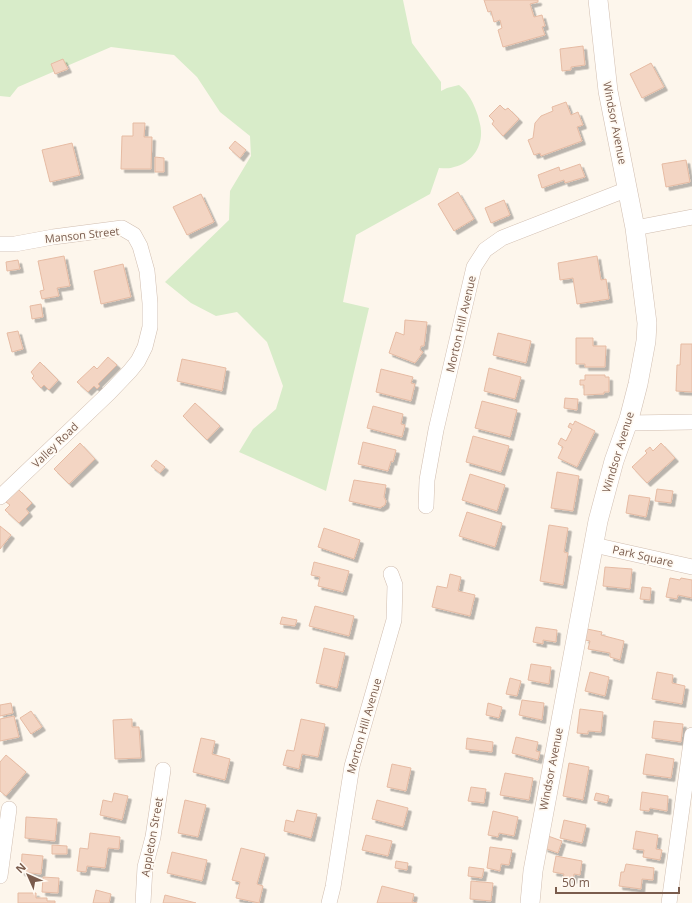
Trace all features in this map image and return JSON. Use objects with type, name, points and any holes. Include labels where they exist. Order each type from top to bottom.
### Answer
[{"type":"street","name":"Windsor Avenue","points":[[530,903],[533,871],[598,521],[614,461],[628,423],[638,384],[646,341],[647,323],[635,228],[608,91],[598,0]]},
{"type":"street","name":"Morton Hill Avenue","points":[[426,506],[426,480],[436,430],[474,267],[485,250],[502,238],[628,188]]},
{"type":"street","points":[[635,228],[692,216]]},
{"type":"street","name":"Manson Street","points":[[0,244],[14,244],[53,237],[122,228],[134,235],[140,246],[147,272],[150,303],[150,327],[145,347],[138,361],[130,372],[109,393]]},
{"type":"street","name":"Valley Road","points":[[0,498],[109,393]]},
{"type":"street","points":[[628,423],[692,422]]},
{"type":"street","name":"Park Square","points":[[594,545],[692,567]]},
{"type":"street","name":"Morton Hill Avenue","points":[[329,903],[333,887],[352,766],[394,620],[395,585],[391,574]]},
{"type":"street","points":[[669,903],[692,735]]},
{"type":"street","name":"Appleton Street","points":[[143,903],[146,867],[153,837],[163,770]]},
{"type":"street","points":[[0,876],[8,809]]},
{"type":"green space","points":[[0,0],[403,0],[412,43],[441,82],[441,91],[459,85],[468,95],[478,116],[481,129],[480,143],[474,154],[466,162],[460,165],[451,168],[439,168],[430,194],[356,235],[343,302],[369,308],[326,491],[239,452],[253,429],[276,409],[283,386],[267,342],[237,312],[216,316],[191,303],[165,282],[229,220],[230,191],[251,156],[250,136],[220,112],[197,77],[174,55],[111,47],[18,87],[10,97],[0,96]]},
{"type":"building","points":[[484,0],[538,0],[538,2],[530,4],[534,17],[542,15],[545,26],[542,27],[545,35],[503,47],[498,30],[502,28],[500,20],[494,22],[491,11],[488,12]]},
{"type":"building","points":[[583,46],[585,65],[571,67],[571,70],[562,71],[560,49]]},
{"type":"building","points":[[63,59],[68,69],[55,74],[51,64]]},
{"type":"building","points":[[651,63],[664,87],[642,98],[630,74]]},
{"type":"building","points":[[566,102],[571,115],[578,112],[583,125],[577,127],[582,141],[541,156],[540,153],[534,155],[528,140],[533,138],[535,123],[541,116],[553,111],[552,107]]},
{"type":"building","points":[[500,105],[505,110],[508,108],[519,119],[503,136],[492,124],[494,121],[489,116]]},
{"type":"building","points":[[133,123],[145,123],[144,137],[152,137],[151,169],[121,169],[122,136],[133,136]]},
{"type":"building","points":[[235,141],[246,150],[240,158],[229,148]]},
{"type":"building","points":[[72,143],[80,175],[50,182],[42,150]]},
{"type":"building","points":[[155,157],[164,158],[164,172],[155,172]]},
{"type":"building","points":[[686,160],[690,182],[666,187],[662,164]]},
{"type":"building","points":[[580,164],[585,177],[565,183],[564,180],[542,188],[538,175],[559,167],[560,171]]},
{"type":"building","points":[[458,192],[474,219],[454,231],[438,204]]},
{"type":"building","points":[[201,194],[214,222],[187,235],[173,207]]},
{"type":"building","points":[[504,200],[510,215],[491,223],[485,208]]},
{"type":"building","points":[[64,256],[70,286],[57,288],[59,296],[42,299],[40,291],[44,290],[38,261]]},
{"type":"building","points":[[597,256],[601,280],[606,279],[609,299],[577,304],[573,278],[560,280],[558,263]]},
{"type":"building","points":[[18,260],[20,269],[7,271],[6,262]]},
{"type":"building","points":[[123,264],[131,297],[101,304],[94,271]]},
{"type":"building","points":[[41,304],[43,317],[32,319],[30,306]]},
{"type":"building","points":[[405,320],[427,322],[424,346],[421,346],[420,350],[423,352],[415,363],[389,353],[396,332],[404,335]]},
{"type":"building","points":[[18,331],[23,349],[12,352],[7,333]]},
{"type":"building","points":[[498,333],[531,341],[526,363],[493,355]]},
{"type":"building","points":[[576,338],[593,338],[593,346],[606,346],[605,367],[585,367],[585,364],[576,364]]},
{"type":"building","points":[[681,344],[692,344],[692,392],[676,391],[677,365],[680,365]]},
{"type":"building","points":[[108,357],[117,365],[98,384],[100,386],[97,389],[94,386],[88,392],[77,382],[94,366],[97,369]]},
{"type":"building","points":[[182,359],[226,368],[222,391],[177,381]]},
{"type":"building","points":[[40,362],[58,380],[49,390],[44,385],[41,388],[32,378],[34,376],[31,372]]},
{"type":"building","points":[[489,368],[521,377],[515,399],[484,391]]},
{"type":"building","points":[[381,369],[413,377],[411,383],[415,384],[411,401],[376,392]]},
{"type":"building","points":[[585,375],[605,375],[605,377],[609,377],[609,392],[604,392],[604,394],[584,395],[584,385],[580,385],[580,380],[585,380]]},
{"type":"building","points":[[565,398],[578,399],[577,410],[564,408]]},
{"type":"building","points":[[482,401],[517,410],[510,437],[475,428]]},
{"type":"building","points":[[195,403],[220,426],[207,440],[183,416]]},
{"type":"building","points":[[373,406],[403,414],[401,424],[405,425],[402,437],[367,428]]},
{"type":"building","points":[[575,421],[595,431],[577,467],[558,458],[563,447],[558,444],[561,438],[566,441],[572,429],[568,427],[570,423],[573,425]]},
{"type":"building","points":[[473,436],[509,446],[501,472],[466,462]]},
{"type":"building","points":[[363,442],[396,450],[393,462],[391,461],[388,471],[358,464]]},
{"type":"building","points":[[80,443],[95,459],[69,484],[54,469]]},
{"type":"building","points":[[661,443],[675,458],[647,483],[632,467],[647,453],[645,451],[650,447],[653,451]]},
{"type":"building","points":[[156,460],[165,467],[160,473],[151,466]]},
{"type":"building","points":[[557,472],[579,476],[573,511],[551,508]]},
{"type":"building","points":[[470,474],[505,485],[497,511],[462,500]]},
{"type":"building","points":[[354,480],[386,485],[384,497],[386,501],[385,505],[380,508],[349,501]]},
{"type":"building","points":[[18,489],[32,503],[26,509],[29,513],[19,523],[5,510],[10,505],[6,502]]},
{"type":"building","points":[[657,489],[673,491],[671,503],[655,501]]},
{"type":"building","points":[[629,495],[650,498],[646,517],[626,513]]},
{"type":"building","points":[[467,512],[502,523],[495,547],[459,536]]},
{"type":"building","points":[[549,525],[568,528],[564,552],[568,553],[563,585],[540,581]]},
{"type":"building","points":[[0,526],[11,535],[0,549]]},
{"type":"building","points":[[324,528],[360,540],[354,559],[318,547]]},
{"type":"building","points":[[314,562],[349,571],[343,592],[318,586],[320,577],[311,575]]},
{"type":"building","points":[[605,567],[632,569],[630,589],[603,586]]},
{"type":"building","points":[[450,574],[461,577],[458,591],[475,595],[470,616],[432,607],[437,586],[447,588]]},
{"type":"building","points":[[670,578],[692,580],[692,598],[678,595],[677,599],[666,597]]},
{"type":"building","points":[[642,587],[651,588],[650,600],[640,599]]},
{"type":"building","points":[[315,606],[354,616],[349,636],[309,626]]},
{"type":"building","points":[[282,617],[297,620],[295,626],[280,624]]},
{"type":"building","points":[[536,627],[557,630],[556,642],[543,640],[543,644],[533,642]]},
{"type":"building","points":[[587,629],[602,632],[601,635],[624,641],[620,660],[610,657],[610,653],[588,649],[590,641],[585,640]]},
{"type":"building","points":[[324,648],[345,653],[337,688],[316,683]]},
{"type":"building","points":[[531,664],[551,667],[549,684],[528,680]]},
{"type":"building","points":[[590,672],[609,677],[605,696],[585,691]]},
{"type":"building","points":[[657,672],[673,675],[672,683],[685,686],[682,704],[652,699]]},
{"type":"building","points":[[510,678],[521,681],[517,696],[506,694]]},
{"type":"building","points":[[522,700],[544,703],[542,720],[519,715]]},
{"type":"building","points":[[11,703],[13,713],[0,716],[0,705]]},
{"type":"building","points":[[488,703],[502,707],[499,718],[486,715]]},
{"type":"building","points":[[580,709],[603,712],[601,732],[588,731],[588,734],[577,733]]},
{"type":"building","points":[[31,711],[42,727],[31,734],[20,718]]},
{"type":"building","points":[[14,716],[19,737],[0,741],[0,719]]},
{"type":"building","points":[[132,719],[132,727],[139,727],[141,758],[115,759],[113,720]]},
{"type":"building","points":[[301,719],[325,724],[318,757],[302,754],[299,769],[283,765],[287,750],[294,751]]},
{"type":"building","points":[[654,721],[683,724],[681,742],[652,738]]},
{"type":"building","points":[[516,737],[538,742],[536,751],[540,752],[538,760],[512,753]]},
{"type":"building","points":[[201,738],[215,741],[212,754],[230,759],[225,780],[193,772]]},
{"type":"building","points":[[467,738],[493,742],[492,752],[466,749]]},
{"type":"building","points":[[646,754],[674,759],[671,778],[643,774]]},
{"type":"building","points":[[6,755],[26,772],[6,796],[0,791],[0,762]]},
{"type":"building","points":[[569,763],[589,767],[583,800],[563,796]]},
{"type":"building","points":[[392,764],[411,768],[406,791],[387,787]]},
{"type":"building","points":[[505,773],[533,778],[529,800],[500,795]]},
{"type":"building","points":[[471,787],[486,789],[484,803],[468,801]]},
{"type":"building","points":[[642,792],[668,796],[667,811],[650,808],[649,811],[640,810]]},
{"type":"building","points":[[114,793],[128,796],[122,820],[100,815],[103,800],[112,802]]},
{"type":"building","points":[[596,793],[609,796],[607,803],[594,800]]},
{"type":"building","points":[[185,800],[206,805],[198,837],[178,833]]},
{"type":"building","points":[[377,800],[408,808],[403,827],[372,819]]},
{"type":"building","points":[[297,810],[317,814],[311,838],[284,831],[286,820],[294,822]]},
{"type":"building","points":[[493,811],[518,817],[514,836],[499,833],[498,837],[488,835]]},
{"type":"building","points":[[26,817],[57,819],[55,841],[25,838]]},
{"type":"building","points":[[564,820],[586,825],[582,843],[560,838]]},
{"type":"building","points":[[636,831],[658,835],[656,849],[662,850],[660,860],[643,857],[644,850],[633,849]]},
{"type":"building","points":[[90,833],[120,837],[119,849],[108,848],[105,868],[87,866],[86,872],[77,871],[80,848],[88,849]]},
{"type":"building","points":[[366,835],[392,841],[388,856],[362,850]]},
{"type":"building","points":[[548,836],[562,841],[558,853],[544,848]]},
{"type":"building","points":[[52,845],[67,846],[67,854],[52,854]]},
{"type":"building","points":[[490,847],[512,850],[509,865],[501,864],[500,871],[487,868]]},
{"type":"building","points":[[241,848],[265,854],[257,884],[263,886],[259,903],[236,898],[240,882],[232,880]]},
{"type":"building","points":[[172,852],[207,860],[202,881],[167,873]]},
{"type":"building","points":[[22,854],[43,856],[41,874],[21,872]]},
{"type":"building","points":[[556,856],[582,861],[580,875],[574,874],[573,880],[563,878],[564,874],[553,872]]},
{"type":"building","points":[[396,861],[408,863],[407,870],[395,868]]},
{"type":"building","points":[[626,864],[654,868],[653,880],[642,879],[641,889],[619,886],[621,872],[624,872]]},
{"type":"building","points":[[469,867],[484,869],[482,878],[468,876]]},
{"type":"building","points":[[43,877],[59,878],[58,893],[42,892]]},
{"type":"building","points":[[471,881],[493,883],[491,901],[470,899]]},
{"type":"building","points":[[382,886],[414,894],[412,902],[417,903],[377,903]]},
{"type":"building","points":[[96,890],[111,894],[109,903],[93,903]]},
{"type":"building","points":[[18,893],[36,893],[36,898],[47,898],[47,901],[55,901],[55,903],[18,903]]},
{"type":"building","points":[[165,895],[196,903],[163,903]]}]
